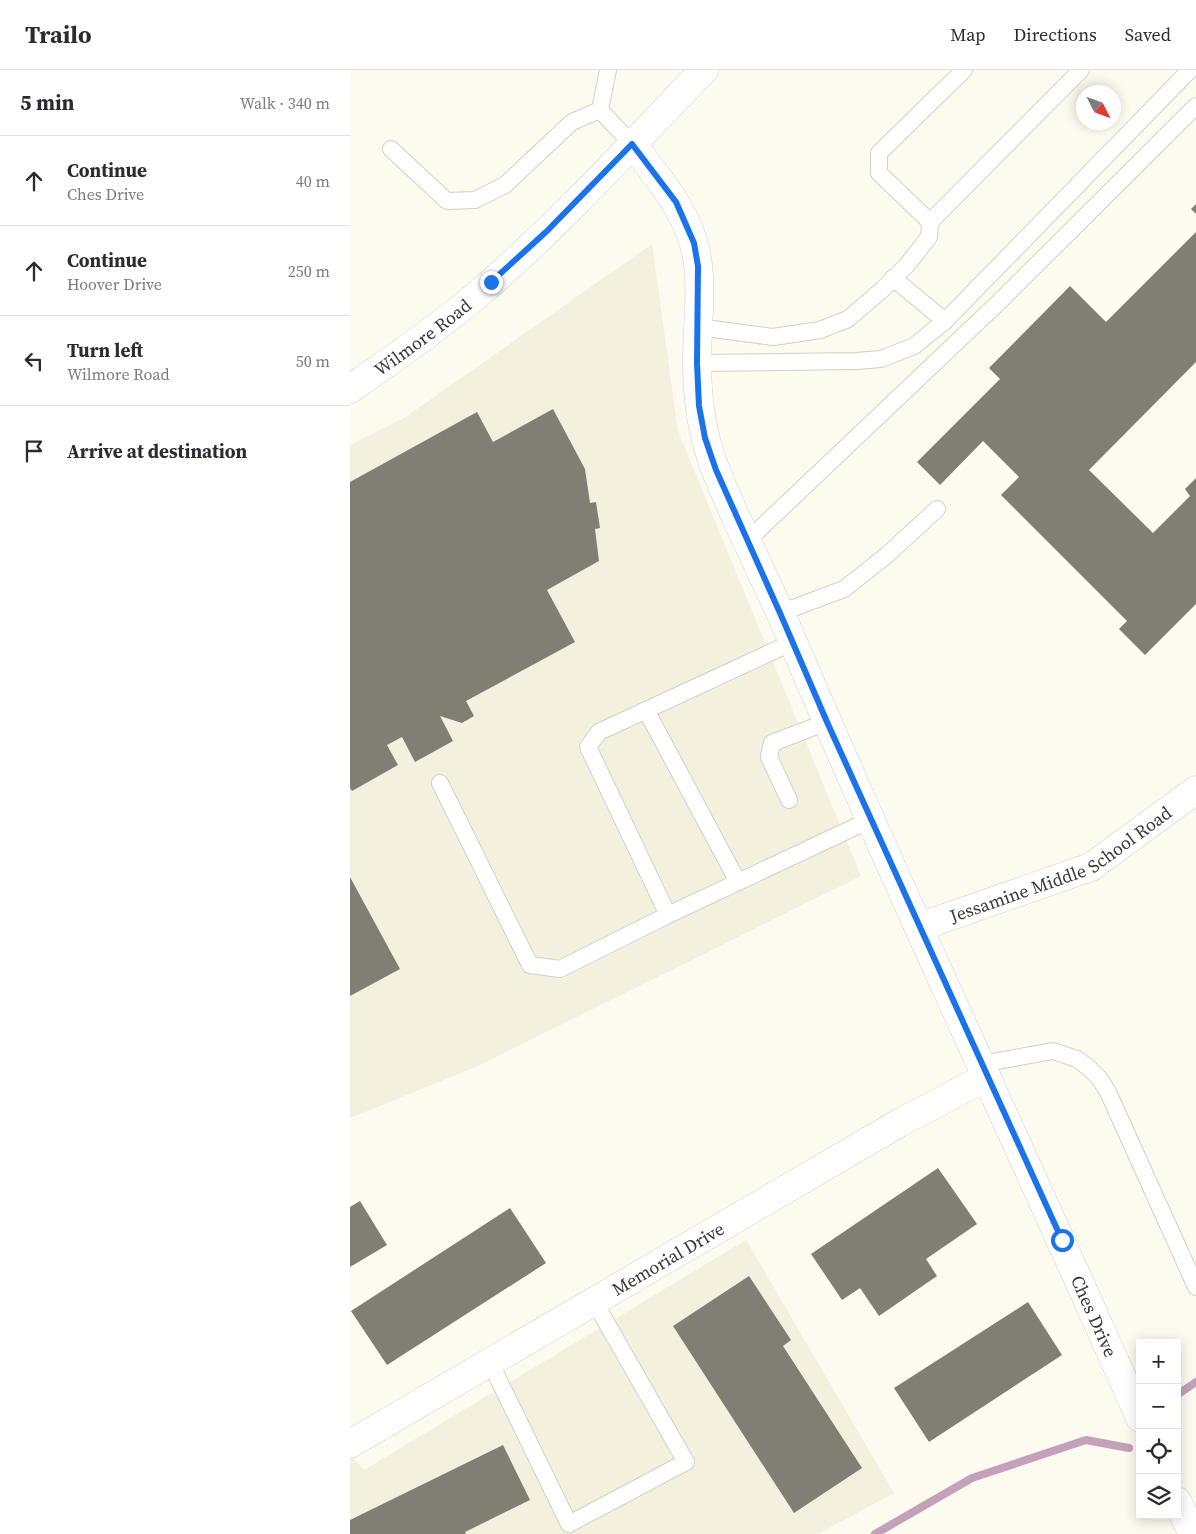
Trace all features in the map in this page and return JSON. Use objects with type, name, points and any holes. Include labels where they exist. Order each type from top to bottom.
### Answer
[{"type":"street","name":"Wilmore Road","points":[[350,389],[409,348],[491,282],[547,231],[704,70]]},
{"type":"street","name":"Ches Drive","points":[[632,144],[676,202],[694,243],[698,266],[697,363],[699,406],[705,438],[716,470],[827,722],[1062,1240],[1136,1409]]},
{"type":"street","name":"Jessamine Middle School Road","points":[[919,927],[1091,867],[1196,790]]},
{"type":"street","name":"Memorial Drive","points":[[350,1444],[901,1122],[984,1070]]},
{"type":"street","points":[[1181,1509],[1193,1534]]},
{"type":"lane","points":[[600,110],[608,70]]},
{"type":"lane","points":[[930,222],[880,173],[879,153],[964,70]]},
{"type":"lane","points":[[698,327],[773,337],[820,330],[848,319],[894,278],[929,238],[930,222],[1081,70]]},
{"type":"lane","points":[[697,363],[856,361],[881,359],[914,346],[945,321],[1190,70]]},
{"type":"lane","points":[[747,541],[999,302],[1196,106]]},
{"type":"lane","points":[[600,110],[632,144]]},
{"type":"lane","points":[[391,148],[447,201],[475,200],[505,185],[572,122],[600,110]]},
{"type":"lane","points":[[894,278],[945,321]]},
{"type":"lane","points":[[780,613],[844,590],[887,555],[937,509]]},
{"type":"lane","points":[[668,915],[588,747],[600,732],[793,642]]},
{"type":"lane","points":[[646,710],[738,882]]},
{"type":"lane","points":[[789,800],[768,757],[772,743],[827,722]]},
{"type":"lane","points":[[440,783],[530,965],[560,969],[668,915],[872,819]]},
{"type":"lane","points":[[984,1070],[1053,1051],[1077,1059],[1099,1078],[1108,1092],[1196,1287]]},
{"type":"lane","points":[[490,1362],[569,1524],[686,1462],[594,1301]]},
{"type":"shaded area","points":[[652,244],[678,431],[861,876],[478,1066],[350,1118],[350,445],[404,418]]},
{"type":"shaded area","points":[[746,1240],[894,1493],[818,1534],[350,1534],[350,1455],[364,1470]]},
{"type":"building","points":[[1196,204],[1196,214],[1191,209]]},
{"type":"building","points":[[1196,232],[1196,362],[1089,470],[1153,533],[1190,496],[1185,489],[1196,478],[1196,604],[1145,655],[1119,629],[1127,621],[1001,495],[1019,477],[983,441],[940,485],[917,462],[1000,379],[989,368],[1070,286],[1106,322]]},
{"type":"building","points":[[553,409],[585,469],[590,503],[596,502],[600,528],[595,529],[599,561],[547,590],[575,642],[466,701],[474,716],[462,723],[440,716],[453,741],[415,762],[402,737],[387,745],[398,765],[352,791],[350,788],[350,482],[477,412],[493,442]]},
{"type":"building","points":[[350,877],[400,969],[350,996]]},
{"type":"building","points":[[938,1168],[977,1224],[926,1259],[937,1276],[879,1316],[860,1288],[842,1300],[811,1254]]},
{"type":"building","points":[[360,1201],[387,1245],[350,1267],[350,1207]]},
{"type":"building","points":[[510,1208],[546,1263],[387,1365],[351,1311]]},
{"type":"building","points":[[749,1276],[791,1340],[783,1346],[862,1468],[794,1513],[673,1326]]},
{"type":"building","points":[[1028,1302],[1062,1355],[929,1442],[894,1388]]},
{"type":"building","points":[[503,1445],[530,1500],[465,1532],[466,1534],[350,1534],[350,1520]]},
{"type":"waterway","points":[[1181,1392],[1196,1382]]},
{"type":"waterway","points":[[875,1534],[972,1478],[1086,1440],[1129,1448]]},
{"type":"route","points":[[491,282],[547,231],[632,144],[676,202],[694,243],[698,266],[697,363],[699,406],[705,438],[716,470],[919,927],[1062,1240]]}]
